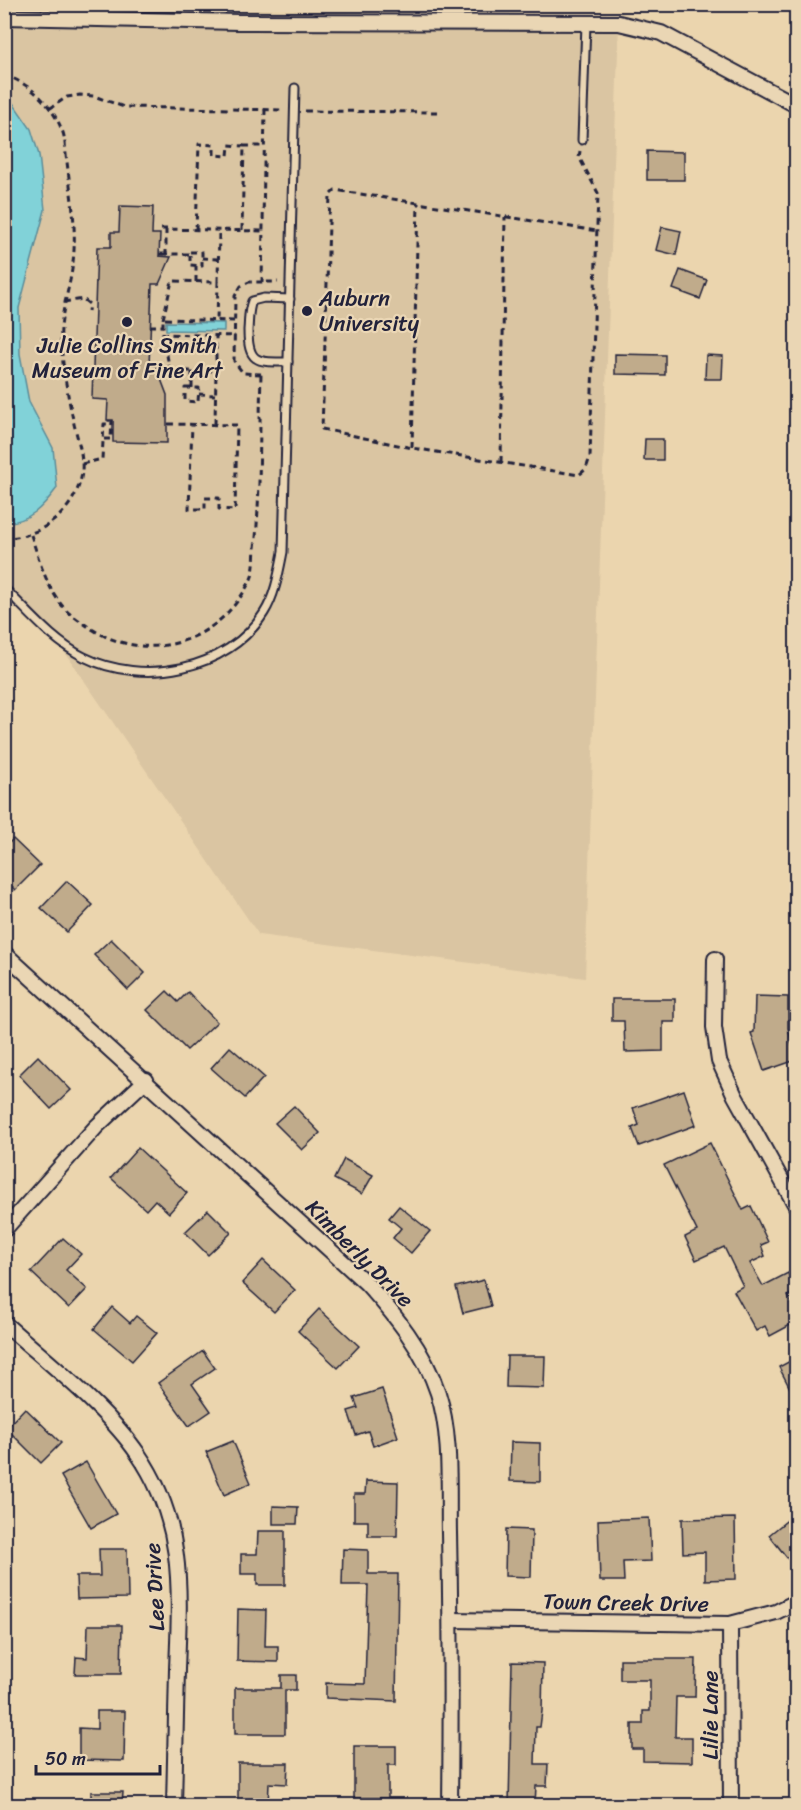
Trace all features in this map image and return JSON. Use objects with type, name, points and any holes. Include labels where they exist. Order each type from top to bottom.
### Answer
[{"type":"street","points":[[4,17],[239,22],[619,24],[660,33],[796,105]]},
{"type":"street","name":"Kimberly Drive","points":[[4,953],[146,1080],[366,1283],[392,1311],[414,1343],[438,1394],[446,1432],[451,1620],[450,1806]]},
{"type":"street","points":[[715,959],[714,1027],[719,1061],[735,1096],[796,1206]]},
{"type":"street","points":[[4,1230],[96,1127],[146,1080]]},
{"type":"street","name":"Lee Drive","points":[[4,1323],[113,1423],[158,1488],[172,1526],[179,1564],[174,1806]]},
{"type":"street","name":"Town Creek Drive","points":[[451,1620],[730,1624],[776,1612],[796,1602]]},
{"type":"street","name":"Lilie Lane","points":[[730,1624],[731,1806]]},
{"type":"lane","points":[[582,140],[586,23]]},
{"type":"lane","points":[[4,588],[55,638],[83,657],[113,668],[150,672],[180,670],[219,654],[242,641],[265,613],[278,580],[283,552],[295,88]]},
{"type":"lane","points":[[288,362],[263,362],[252,357],[248,349],[249,309],[252,301],[264,298],[290,299]]},
{"type":"path","points":[[4,75],[21,81],[42,99],[62,130],[75,219],[73,262],[61,320],[65,382],[82,464],[81,479],[68,505],[52,523],[31,535],[4,538]]},
{"type":"path","points":[[49,109],[67,97],[80,95],[94,96],[124,107],[437,112]]},
{"type":"path","points":[[262,284],[266,109]]},
{"type":"path","points":[[582,140],[579,157],[598,193],[597,231],[590,457],[586,469],[579,475],[412,448],[322,429],[330,195],[334,190],[597,231]]},
{"type":"path","points":[[196,230],[199,144],[214,145],[214,155],[228,156],[228,146],[265,146]]},
{"type":"path","points":[[242,230],[244,146]]},
{"type":"path","points":[[412,448],[418,203]]},
{"type":"path","points":[[501,462],[506,217]]},
{"type":"path","points":[[161,229],[263,231]]},
{"type":"path","points":[[166,229],[166,254]]},
{"type":"path","points":[[217,321],[219,230]]},
{"type":"path","points":[[159,254],[202,252],[202,266],[190,265],[190,254]]},
{"type":"path","points":[[202,258],[218,259]]},
{"type":"path","points":[[196,266],[196,282]]},
{"type":"path","points":[[216,371],[170,370],[163,334],[163,319],[172,281],[218,282]]},
{"type":"path","points":[[64,302],[83,299],[89,304],[88,311]]},
{"type":"path","points":[[163,319],[234,321]]},
{"type":"path","points":[[150,326],[163,326]]},
{"type":"path","points":[[163,334],[234,336]]},
{"type":"path","points":[[215,424],[216,336]]},
{"type":"path","points":[[192,371],[192,388]]},
{"type":"path","points":[[31,535],[47,580],[65,609],[100,635],[145,648],[178,644],[202,633],[225,616],[252,578],[257,536],[261,374]]},
{"type":"path","points":[[185,388],[199,388],[199,394],[198,402],[185,401],[185,388]]},
{"type":"path","points":[[199,394],[215,395]]},
{"type":"path","points":[[82,464],[102,459],[104,424],[109,424],[110,420],[111,439],[104,439]]},
{"type":"path","points":[[168,424],[192,424],[215,424],[237,425],[235,510],[219,509],[219,498],[205,498],[205,509],[189,508],[192,424]]},
{"type":"shaded area","name":"Auburn University","points":[[4,5],[146,5],[619,23],[585,978],[259,935],[55,638],[5,599]]},
{"type":"water","points":[[5,98],[13,103],[31,129],[39,155],[45,210],[19,308],[20,354],[29,402],[53,448],[57,488],[35,512],[22,520],[5,523]]},
{"type":"water","points":[[166,322],[224,323],[224,331],[166,330]]},
{"type":"building","points":[[647,151],[684,152],[684,180],[647,180]]},
{"type":"building","name":"Julie Collins Smith Museum of Fine Art","points":[[120,206],[153,207],[152,234],[160,234],[159,256],[171,257],[159,284],[152,284],[149,366],[156,366],[167,395],[167,443],[113,442],[113,420],[107,420],[108,400],[92,399],[97,247],[111,247],[111,232],[119,232]]},
{"type":"building","points":[[662,227],[681,231],[676,255],[656,250]]},
{"type":"building","points":[[680,270],[707,280],[700,299],[673,289]]},
{"type":"building","points":[[615,354],[665,355],[665,375],[615,374]]},
{"type":"building","points":[[706,355],[723,356],[722,379],[705,379]]},
{"type":"building","points":[[645,439],[663,439],[663,460],[644,460]]},
{"type":"building","points":[[13,839],[40,865],[15,890],[4,879],[4,848]]},
{"type":"building","points":[[67,881],[93,905],[67,932],[41,908]]},
{"type":"building","points":[[111,939],[145,973],[128,990],[94,955]]},
{"type":"building","points":[[167,991],[178,1002],[188,992],[217,1022],[187,1050],[147,1010]]},
{"type":"building","points":[[755,996],[788,997],[788,1028],[796,1060],[764,1071],[751,1033],[754,1032]]},
{"type":"building","points":[[612,999],[675,999],[675,1022],[663,1022],[663,1051],[625,1052],[624,1021],[612,1021]]},
{"type":"building","points":[[230,1047],[264,1077],[245,1098],[211,1068]]},
{"type":"building","points":[[38,1056],[71,1090],[51,1109],[19,1075]]},
{"type":"building","points":[[684,1090],[696,1125],[639,1146],[632,1128],[639,1125],[633,1108]]},
{"type":"building","points":[[294,1106],[320,1133],[302,1150],[275,1123]]},
{"type":"building","points":[[710,1143],[743,1210],[751,1206],[768,1242],[761,1245],[765,1256],[750,1263],[763,1286],[788,1273],[796,1290],[788,1296],[796,1313],[796,1322],[770,1336],[765,1326],[756,1331],[734,1291],[743,1286],[724,1247],[696,1260],[685,1237],[697,1231],[664,1165]]},
{"type":"building","points":[[138,1148],[187,1193],[169,1213],[155,1200],[146,1210],[111,1178]]},
{"type":"building","points":[[344,1159],[373,1175],[362,1194],[334,1179]]},
{"type":"building","points":[[399,1206],[430,1231],[411,1253],[393,1238],[401,1228],[389,1218]]},
{"type":"building","points":[[208,1210],[231,1233],[208,1255],[185,1232]]},
{"type":"building","points":[[63,1238],[81,1254],[66,1270],[87,1289],[69,1308],[31,1272]]},
{"type":"building","points":[[263,1260],[295,1290],[274,1312],[242,1283]]},
{"type":"building","points":[[484,1280],[491,1306],[463,1313],[456,1287]]},
{"type":"building","points":[[112,1307],[130,1323],[136,1316],[157,1333],[132,1361],[94,1329]]},
{"type":"building","points":[[319,1309],[359,1346],[338,1368],[298,1331]]},
{"type":"building","points":[[203,1351],[215,1368],[192,1384],[211,1411],[189,1426],[158,1383]]},
{"type":"building","points":[[507,1356],[545,1356],[544,1388],[506,1387]]},
{"type":"building","points":[[796,1358],[796,1400],[779,1367]]},
{"type":"building","points":[[382,1389],[398,1437],[373,1446],[368,1431],[356,1435],[348,1411],[358,1408],[354,1398]]},
{"type":"building","points":[[25,1408],[61,1443],[41,1463],[6,1428]]},
{"type":"building","points":[[233,1441],[251,1483],[224,1495],[206,1452]]},
{"type":"building","points":[[511,1442],[540,1443],[540,1482],[510,1481]]},
{"type":"building","points":[[86,1462],[116,1514],[91,1528],[61,1476]]},
{"type":"building","points":[[366,1481],[398,1482],[397,1536],[368,1536],[368,1521],[354,1521],[354,1494],[365,1494]]},
{"type":"building","points":[[273,1506],[298,1507],[297,1524],[273,1524]]},
{"type":"building","points":[[796,1513],[796,1569],[769,1535]]},
{"type":"building","points":[[649,1518],[651,1561],[623,1562],[624,1581],[600,1581],[598,1520]]},
{"type":"building","points":[[735,1518],[736,1579],[705,1580],[705,1552],[683,1553],[682,1519]]},
{"type":"building","points":[[506,1529],[532,1530],[531,1577],[505,1576]]},
{"type":"building","points":[[258,1531],[285,1531],[285,1585],[257,1585],[257,1574],[241,1574],[241,1554],[257,1554]]},
{"type":"building","points":[[99,1549],[127,1549],[128,1598],[77,1599],[76,1576],[100,1576]]},
{"type":"building","points":[[343,1549],[368,1550],[368,1574],[398,1574],[396,1701],[326,1698],[326,1683],[365,1684],[368,1585],[342,1585]]},
{"type":"building","points":[[238,1609],[266,1610],[265,1646],[278,1646],[278,1662],[237,1661]]},
{"type":"building","points":[[88,1625],[122,1625],[121,1674],[75,1674],[76,1657],[87,1658]]},
{"type":"building","points":[[620,1659],[696,1659],[695,1697],[676,1697],[675,1737],[692,1737],[692,1762],[643,1761],[643,1749],[632,1749],[632,1724],[643,1724],[643,1711],[650,1711],[650,1680],[620,1680]]},
{"type":"building","points":[[512,1662],[543,1663],[542,1711],[540,1727],[536,1727],[535,1764],[548,1764],[547,1786],[536,1786],[535,1805],[509,1805]]},
{"type":"building","points":[[281,1675],[296,1675],[296,1690],[285,1690],[285,1734],[235,1734],[235,1688],[281,1688]]},
{"type":"building","points":[[97,1711],[125,1711],[124,1761],[79,1760],[79,1728],[97,1729]]},
{"type":"building","points":[[354,1746],[396,1746],[396,1765],[388,1765],[388,1798],[354,1798]]},
{"type":"building","points":[[238,1763],[288,1763],[287,1784],[269,1783],[268,1806],[238,1806]]},
{"type":"building","points":[[91,1792],[123,1792],[122,1806],[91,1806]]},
{"type":"place","name":"Auburn University","points":[[307,311]]},
{"type":"place","name":"Julie Collins Smith Museum of Fine Art","points":[[127,322]]}]
